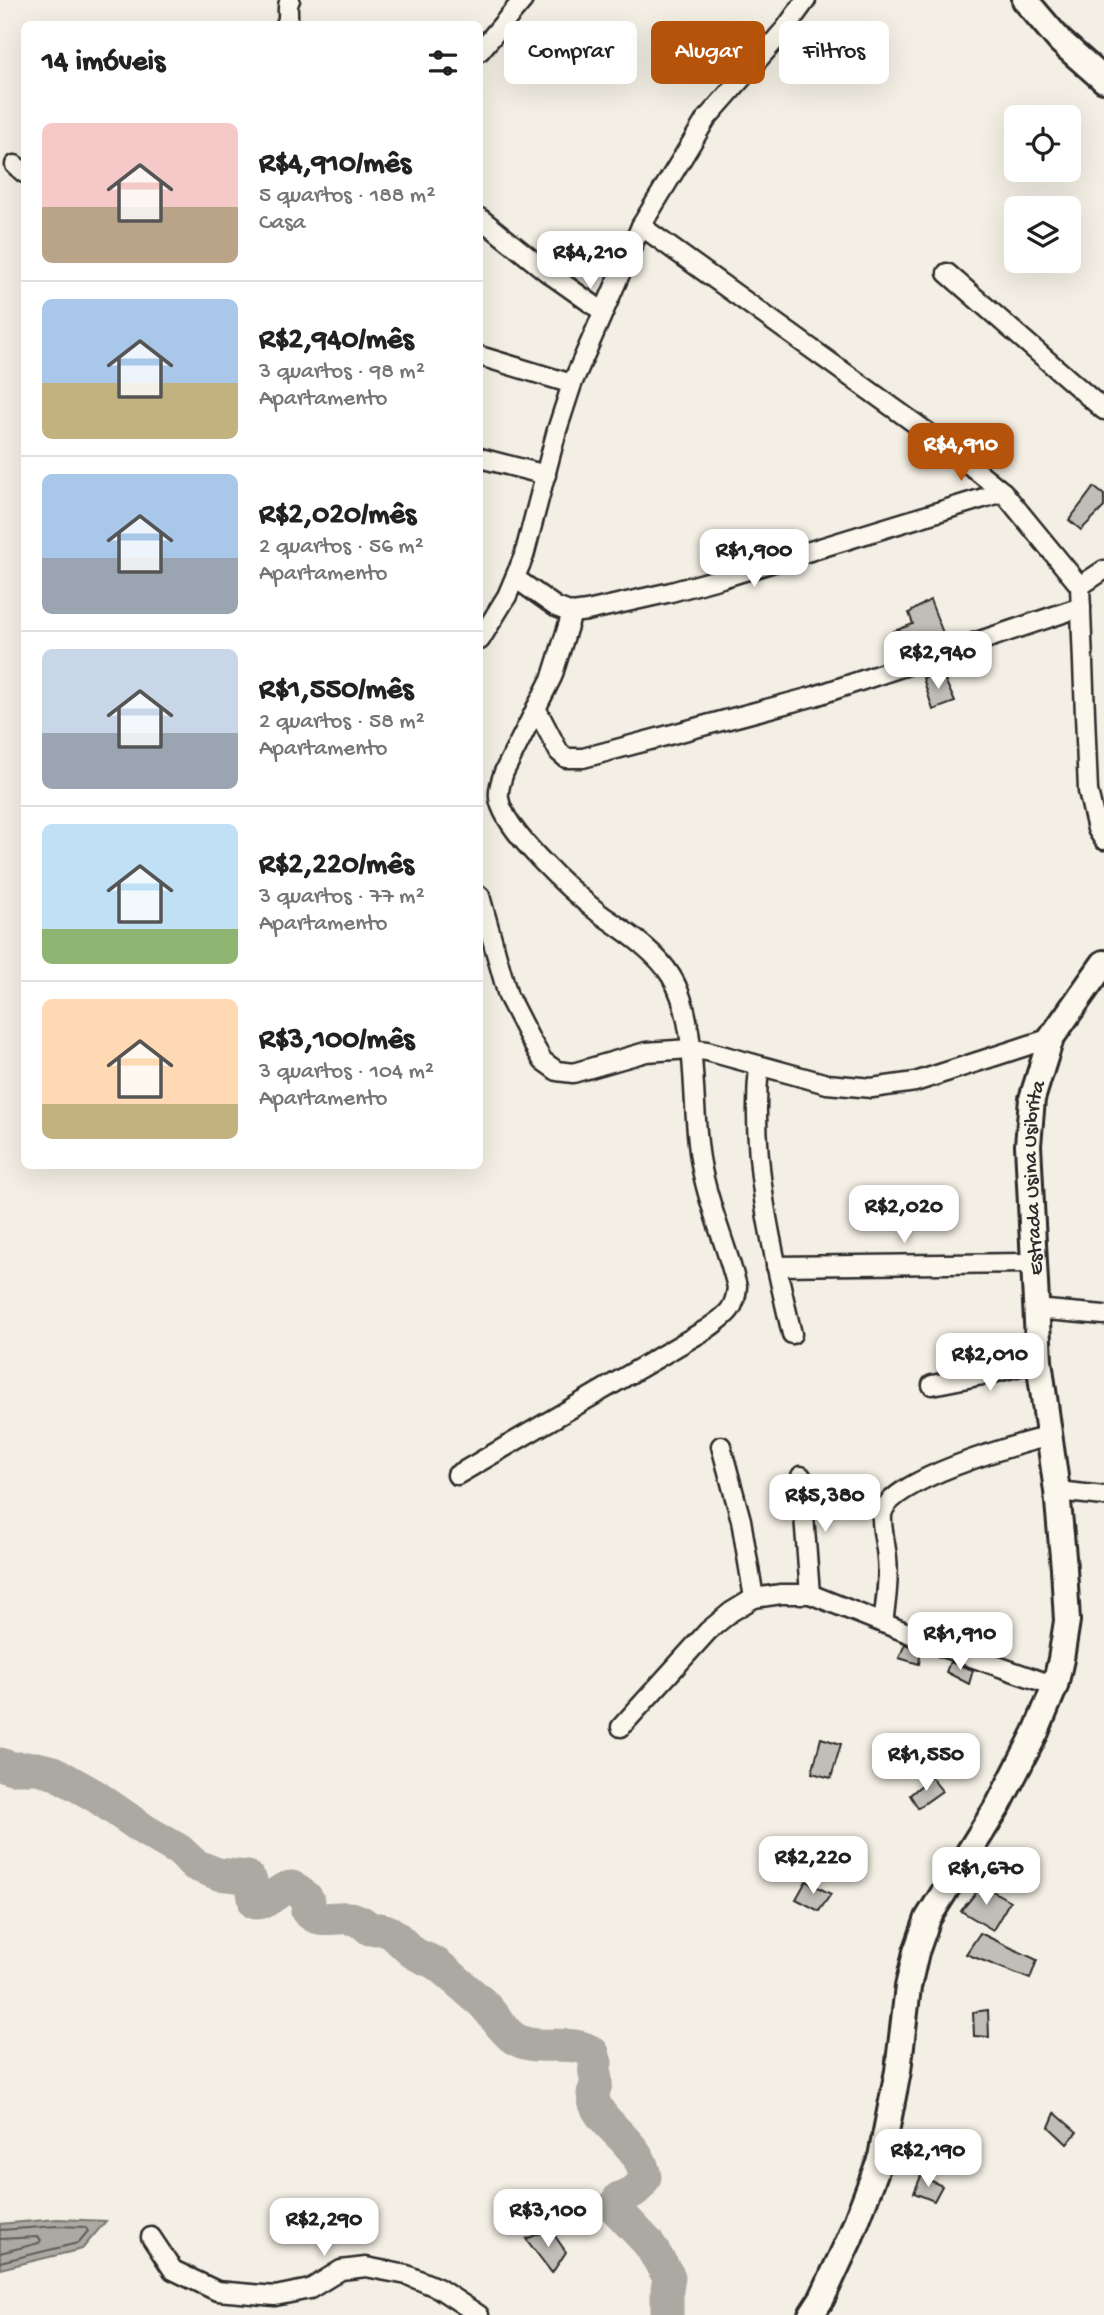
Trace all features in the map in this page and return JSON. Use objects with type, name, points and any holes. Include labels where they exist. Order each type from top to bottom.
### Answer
[{"type":"street","points":[[288,21],[287,5],[290,0]]},
{"type":"street","points":[[483,47],[523,0]]},
{"type":"street","points":[[483,635],[507,597],[515,578],[534,525],[557,430],[572,384],[641,226],[706,119],[771,45],[806,0]]},
{"type":"street","points":[[1025,0],[1060,41],[1104,80]]},
{"type":"street","points":[[483,220],[547,272],[602,311]]},
{"type":"street","points":[[641,226],[945,445],[1003,492],[1080,586],[1088,791],[1097,829],[1104,840]]},
{"type":"street","points":[[947,273],[1104,411]]},
{"type":"street","points":[[483,357],[572,384]]},
{"type":"street","points":[[483,459],[547,475]]},
{"type":"street","points":[[515,578],[556,607],[572,613],[671,592],[1003,492]]},
{"type":"street","points":[[1080,586],[1104,570]]},
{"type":"street","points":[[536,708],[559,752],[566,758],[583,758],[815,696],[1081,607]]},
{"type":"street","points":[[457,1475],[707,1329],[728,1314],[736,1303],[737,1287],[732,1266],[701,1167],[694,1122],[686,1012],[671,975],[643,946],[593,908],[528,846],[504,813],[499,800],[498,788],[503,772],[552,677],[572,613]]},
{"type":"street","points":[[483,906],[509,996],[543,1061],[557,1071],[573,1073],[646,1052],[690,1049],[707,1051],[827,1084],[872,1088],[915,1082],[1051,1038]]},
{"type":"street","name":"Estrada Usina Usibrita","points":[[811,2315],[822,2298],[850,2238],[881,2157],[898,2071],[908,1987],[924,1929],[999,1804],[1036,1732],[1055,1686],[1067,1621],[1057,1491],[1039,1361],[1035,1308],[1028,1145],[1031,1099],[1051,1038],[1104,963]]},
{"type":"street","points":[[759,1066],[755,1103],[758,1155],[776,1266],[792,1334]]},
{"type":"street","points":[[776,1266],[1033,1263]]},
{"type":"street","points":[[1035,1308],[1104,1315]]},
{"type":"street","points":[[932,1385],[1039,1361]]},
{"type":"street","points":[[884,1623],[888,1573],[882,1514],[885,1506],[906,1489],[958,1464],[995,1450],[1049,1436]]},
{"type":"street","points":[[720,1446],[741,1520],[754,1598]]},
{"type":"street","points":[[801,1476],[810,1594]]},
{"type":"street","points":[[1057,1491],[1104,1496]]},
{"type":"street","points":[[621,1727],[708,1631],[754,1598],[781,1594],[810,1594],[948,1649],[1055,1686]]},
{"type":"street","points":[[151,2237],[173,2270],[216,2291],[275,2296],[310,2289],[341,2270],[366,2267],[407,2275],[438,2288],[479,2315]]},
{"type":"water","points":[[57,2219],[106,2221],[82,2249],[0,2269],[0,2224]]},
{"type":"building","points":[[1094,487],[1104,495],[1104,507],[1081,530],[1069,520]]},
{"type":"building","points":[[930,600],[945,638],[923,648],[920,642],[903,650],[894,631],[913,624],[909,613]]},
{"type":"building","points":[[941,671],[955,702],[933,710],[923,678]]},
{"type":"building","points":[[905,1644],[921,1651],[919,1664],[899,1658]]},
{"type":"building","points":[[950,1662],[973,1670],[969,1684],[946,1672]]},
{"type":"building","points":[[821,1738],[841,1744],[831,1778],[812,1773]]},
{"type":"building","points":[[931,1777],[942,1791],[918,1808],[910,1795]]},
{"type":"building","points":[[806,1881],[831,1894],[819,1911],[796,1899]]},
{"type":"building","points":[[982,1885],[1010,1901],[993,1930],[961,1911]]},
{"type":"building","points":[[980,1933],[1037,1960],[1030,1979],[966,1954]]},
{"type":"building","points":[[988,2010],[989,2037],[974,2036],[973,2012]]},
{"type":"building","points":[[1055,2113],[1077,2132],[1067,2144],[1049,2127]]},
{"type":"building","points":[[921,2176],[942,2186],[934,2201],[914,2193]]},
{"type":"building","points":[[550,2229],[566,2252],[552,2273],[526,2239]]},
{"type":"waterway","points":[[0,1764],[12,1768],[37,1768],[53,1772],[179,1850],[195,1865],[218,1874],[247,1877],[251,1881],[255,1903],[265,1901],[292,1887],[306,1897],[309,1902],[307,1911],[314,1916],[353,1919],[370,1929],[390,1932],[414,1953],[435,1963],[483,2004],[511,2036],[520,2041],[574,2046],[593,2053],[596,2063],[593,2094],[595,2105],[635,2152],[645,2177],[635,2190],[619,2198],[614,2207],[649,2244],[669,2277],[667,2315]]}]
